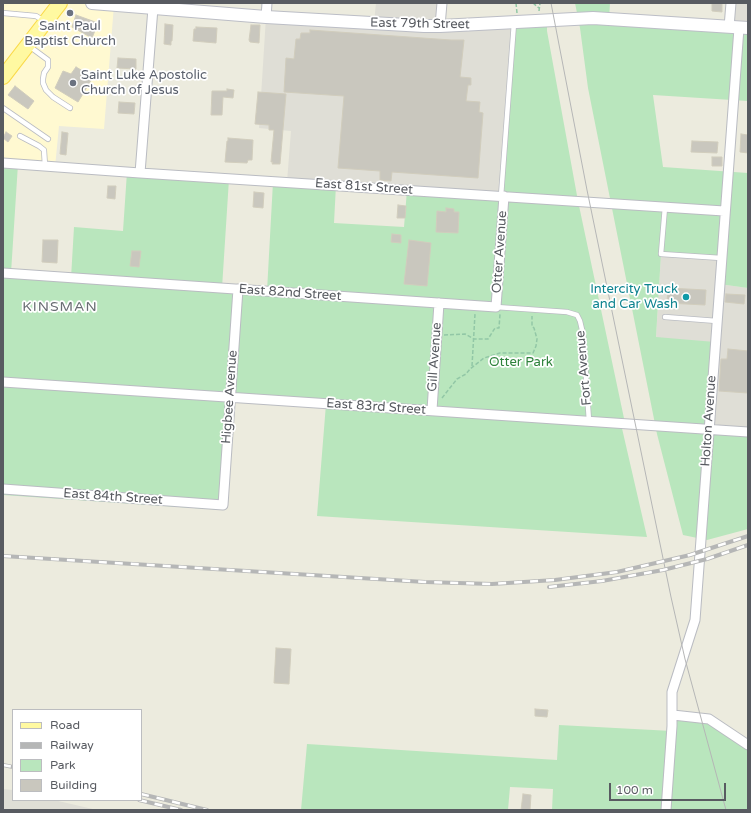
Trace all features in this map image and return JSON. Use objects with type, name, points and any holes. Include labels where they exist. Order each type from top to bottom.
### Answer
[{"type":"main road","points":[[3,77],[60,3]]},
{"type":"main road","name":"East 79th Street","points":[[92,3],[150,6],[266,17],[440,26],[515,18],[593,18],[739,28]]},
{"type":"street","points":[[266,17],[267,3]]},
{"type":"street","points":[[440,26],[442,3]]},
{"type":"street","name":"Holton Avenue","points":[[666,810],[673,715],[672,692],[695,620],[724,211],[739,28],[731,3]]},
{"type":"street","points":[[140,173],[150,6]]},
{"type":"street","name":"East 81st Street","points":[[3,163],[724,211]]},
{"type":"street","name":"Otter Avenue","points":[[498,311],[502,196]]},
{"type":"street","name":"East 82nd Street","points":[[3,273],[439,303],[498,311]]},
{"type":"street","name":"Higbee Avenue","points":[[223,505],[238,289]]},
{"type":"street","name":"Gill Avenue","points":[[432,410],[439,303]]},
{"type":"street","name":"East 83rd Street","points":[[3,382],[748,432]]},
{"type":"street","name":"East 84th Street","points":[[3,489],[223,505]]},
{"type":"street","points":[[673,715],[709,719],[748,745]]},
{"type":"lane","points":[[3,13],[36,16],[45,22]]},
{"type":"lane","points":[[502,196],[515,18]]},
{"type":"lane","points":[[28,45],[48,60],[48,66],[43,78],[43,83],[46,90],[53,97],[70,108]]},
{"type":"lane","points":[[3,108],[48,139]]},
{"type":"lane","points":[[20,136],[44,150],[45,166]]},
{"type":"lane","points":[[665,207],[661,254],[721,258]]},
{"type":"lane","name":"East 82nd Street","points":[[498,311],[567,312],[577,315]]},
{"type":"lane","name":"Fort Avenue","points":[[577,315],[583,334],[589,421]]},
{"type":"lane","points":[[665,317],[716,320]]},
{"type":"path","points":[[515,18],[516,3]]},
{"type":"path","points":[[533,3],[540,8]]},
{"type":"path","points":[[539,12],[540,3]]},
{"type":"path","points":[[443,335],[456,336],[465,334],[474,339],[488,339],[495,328],[500,328],[498,311]]},
{"type":"path","points":[[472,367],[475,313]]},
{"type":"path","points":[[441,404],[442,397],[457,379],[466,374],[472,367],[484,358],[500,353],[533,353],[537,339],[532,326],[532,316]]},
{"type":"shaded area","points":[[3,3],[92,3],[114,5],[104,129],[59,126],[55,167],[3,163]]},
{"type":"shaded area","points":[[376,3],[442,3],[440,26],[514,23],[501,196],[287,182],[291,131],[259,128],[266,17],[374,23]]},
{"type":"shaded area","points":[[731,3],[748,3],[748,28],[729,27]]},
{"type":"shaded area","points":[[661,254],[721,258],[719,284],[748,288],[748,432],[709,429],[656,338]]},
{"type":"shaded area","points":[[3,789],[12,790],[12,801],[58,801],[97,810],[3,810]]},
{"type":"green space","points":[[575,3],[610,3],[609,19],[748,28],[748,101],[653,95],[663,167],[748,173],[748,288],[719,284],[721,259],[661,254],[656,337],[715,342],[709,429],[748,432],[748,529],[707,540],[683,535],[657,434],[588,88]]},
{"type":"green space","name":"Otter Park","points":[[547,21],[547,31],[578,201],[625,423],[621,424],[647,537],[317,516],[326,404],[231,397],[223,510],[3,495],[3,163],[18,164],[11,273],[71,278],[74,227],[123,231],[127,172],[229,179],[222,288],[267,291],[273,182],[336,185],[334,223],[404,227],[407,190],[501,196],[514,23]]},
{"type":"green space","points":[[673,715],[706,718],[748,746],[748,810],[552,810],[553,789],[510,787],[508,810],[301,810],[307,744],[557,760],[559,725],[672,731]]},
{"type":"building","points":[[712,3],[722,3],[722,12],[712,11]]},
{"type":"building","points":[[76,15],[98,23],[92,38],[72,27]]},
{"type":"building","points":[[165,24],[173,25],[171,45],[164,44]]},
{"type":"building","points":[[251,25],[260,25],[259,43],[250,42],[249,40]]},
{"type":"building","points":[[196,27],[217,28],[216,43],[193,41],[194,29],[196,29]]},
{"type":"building","points":[[310,30],[464,40],[460,77],[471,78],[471,85],[468,85],[466,101],[480,102],[479,112],[483,113],[478,178],[392,172],[391,181],[380,180],[380,171],[338,168],[344,96],[284,92],[286,58],[294,59],[296,39],[300,39],[301,33],[310,33]]},
{"type":"building","points":[[118,58],[136,59],[136,69],[117,68]]},
{"type":"building","points":[[76,67],[93,77],[78,102],[55,88],[63,71],[71,74]]},
{"type":"building","points":[[15,86],[34,101],[28,109],[8,95]]},
{"type":"building","points":[[227,89],[234,90],[233,98],[223,97],[222,115],[211,115],[212,91],[227,91]]},
{"type":"building","points":[[258,92],[286,94],[280,164],[272,164],[273,162],[271,162],[274,130],[269,130],[269,125],[255,124]]},
{"type":"building","points":[[119,102],[135,103],[134,114],[118,113]]},
{"type":"building","points":[[6,132],[12,136],[8,142],[3,138]]},
{"type":"building","points":[[62,132],[68,133],[66,155],[60,154]]},
{"type":"building","points":[[741,134],[748,135],[748,153],[740,152]]},
{"type":"building","points":[[228,138],[253,140],[252,160],[248,160],[247,163],[225,162]]},
{"type":"building","points":[[692,141],[718,142],[717,153],[691,152]]},
{"type":"building","points":[[712,157],[722,157],[722,166],[712,166]]},
{"type":"building","points":[[108,186],[116,186],[115,199],[107,198]]},
{"type":"building","points":[[254,192],[264,193],[263,208],[253,207]]},
{"type":"building","points":[[398,205],[406,206],[405,218],[397,218]]},
{"type":"building","points":[[446,208],[454,209],[454,212],[459,212],[458,233],[436,232],[437,211],[446,212]]},
{"type":"building","points":[[392,234],[401,235],[401,243],[391,242]]},
{"type":"building","points":[[43,240],[58,240],[57,263],[42,262]]},
{"type":"building","points":[[409,240],[431,243],[427,286],[404,284]]},
{"type":"building","points":[[132,251],[141,251],[139,267],[130,266]]},
{"type":"building","name":"Intercity Truck and Car Wash","points":[[668,288],[706,290],[705,305],[667,303]]},
{"type":"building","points":[[726,294],[745,295],[744,304],[725,302]]},
{"type":"building","points":[[728,349],[748,351],[748,393],[719,391],[721,359],[727,359]]},
{"type":"building","points":[[276,648],[291,649],[289,684],[274,683]]},
{"type":"building","points":[[535,709],[548,710],[547,717],[535,716]]},
{"type":"building","points":[[523,794],[531,795],[530,810],[521,810]]},
{"type":"tram line","points":[[551,3],[587,190],[671,597],[685,659],[726,810]]},
{"type":"railway","points":[[3,556],[425,582],[492,584],[555,580],[617,572],[690,555],[748,536]]},
{"type":"railway","points":[[549,587],[602,581],[663,570],[707,559],[748,545]]},
{"type":"railway","points":[[3,765],[12,767]]},
{"type":"railway","points":[[142,794],[207,810]]},
{"type":"railway","points":[[142,801],[181,810]]},
{"type":"place","name":"Saint Paul Baptist Church","points":[[70,13]]},
{"type":"place","name":"Saint Luke Apostolic Church of Jesus","points":[[73,83]]},
{"type":"place","name":"Intercity Truck and Car Wash","points":[[686,297]]},
{"type":"district","name":"KINSMAN","points":[[60,307]]}]
